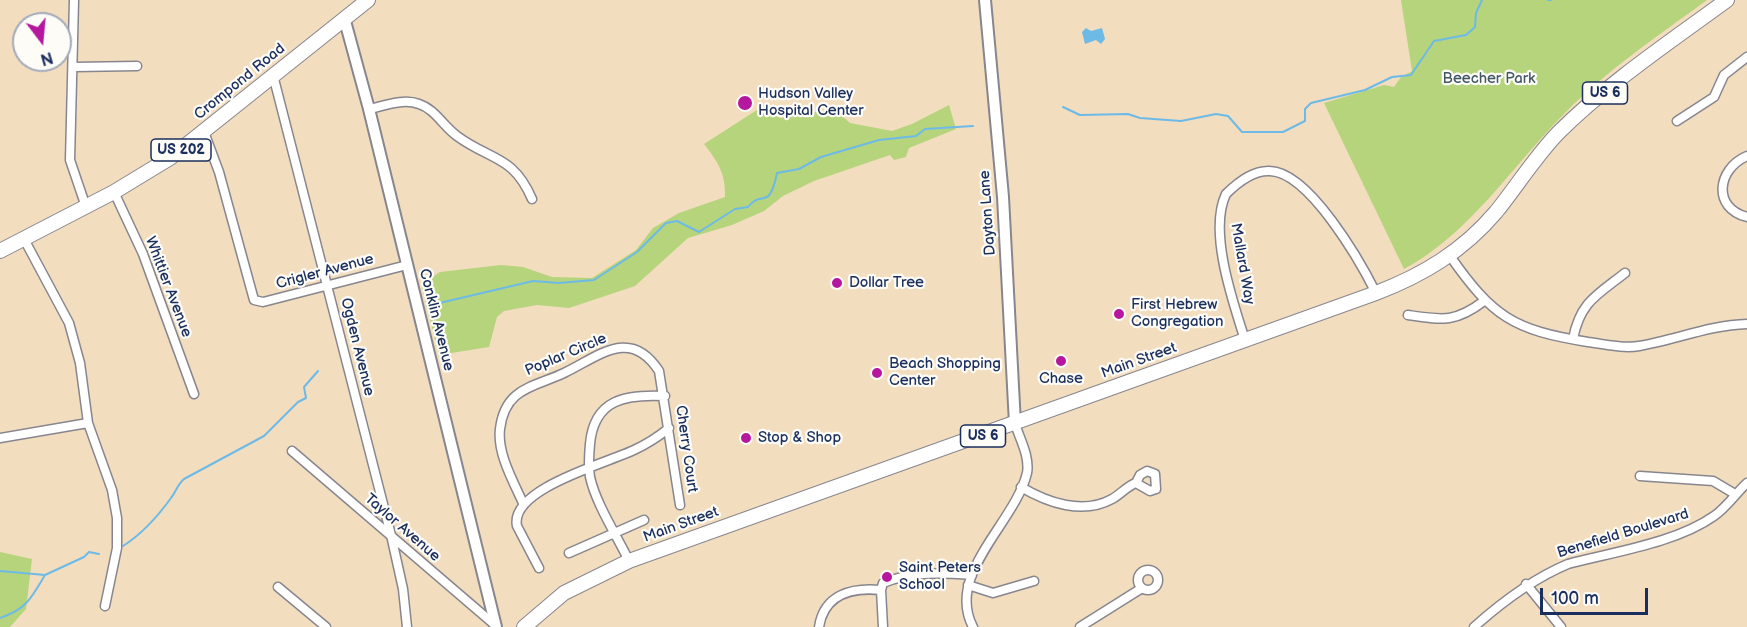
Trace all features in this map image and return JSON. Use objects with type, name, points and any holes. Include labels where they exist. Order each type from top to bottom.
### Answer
[{"type":"main road","name":"Crompond Road","points":[[0,251],[114,192],[170,158],[273,75],[345,21],[368,0]]},
{"type":"main road","name":"Main Street","points":[[524,627],[564,593],[629,561],[1015,424],[1376,293],[1424,273],[1450,256],[1494,214],[1557,134],[1596,99],[1727,0]]},
{"type":"street","points":[[74,0],[70,160],[86,207]]},
{"type":"street","name":"Dayton Lane","points":[[985,0],[1003,197],[1015,424]]},
{"type":"street","name":"Conklin Avenue","points":[[345,21],[369,109],[495,626]]},
{"type":"street","points":[[1677,121],[1714,97],[1724,75],[1747,57]]},
{"type":"street","points":[[74,67],[137,66]]},
{"type":"street","name":"Ogden Avenue","points":[[273,75],[391,535],[403,589],[407,627]]},
{"type":"street","points":[[369,109],[402,102],[420,104],[456,136],[510,165],[523,181],[532,199]]},
{"type":"street","name":"Crigler Avenue","points":[[204,132],[219,172],[254,300],[263,302],[327,284],[407,266]]},
{"type":"street","points":[[1747,156],[1730,167],[1723,177],[1722,184],[1728,206],[1735,213],[1747,217]]},
{"type":"street","name":"Mallard Way","points":[[1245,340],[1231,297],[1220,215],[1226,194],[1257,173],[1278,172],[1298,184],[1332,219],[1376,293]]},
{"type":"street","name":"Whittier Avenue","points":[[114,192],[143,254],[194,394]]},
{"type":"street","points":[[24,239],[69,323],[80,363],[88,423],[111,490],[117,518],[117,548],[105,606]]},
{"type":"street","points":[[1450,256],[1484,301],[1521,326],[1573,339],[1635,347],[1710,328],[1747,324]]},
{"type":"street","points":[[1573,339],[1576,323],[1586,303],[1625,273]]},
{"type":"street","points":[[1408,315],[1453,319],[1469,312],[1484,301]]},
{"type":"street","name":"Poplar Circle","points":[[523,502],[504,456],[500,430],[505,413],[524,388],[565,373],[599,352],[622,347],[633,348],[651,358],[659,370],[665,396]]},
{"type":"street","points":[[629,561],[594,489],[589,469],[592,430],[602,411],[624,398],[665,396]]},
{"type":"street","name":"Cherry Court","points":[[665,396],[680,505]]},
{"type":"street","points":[[0,438],[88,423]]},
{"type":"street","points":[[973,627],[964,602],[968,585],[1022,487],[1027,465],[1015,424]]},
{"type":"street","points":[[539,568],[516,526],[515,519],[523,502],[553,483],[648,443],[669,428]]},
{"type":"street","name":"Taylor Avenue","points":[[292,451],[495,626]]},
{"type":"street","points":[[1640,476],[1713,481],[1736,494]]},
{"type":"street","points":[[1022,487],[1056,502],[1087,507],[1113,499],[1136,483]]},
{"type":"street","name":"Benefield Boulevard","points":[[1473,627],[1526,584],[1568,564],[1681,533],[1716,515],[1747,483]]},
{"type":"street","points":[[569,553],[644,520]]},
{"type":"street","points":[[883,627],[881,590],[884,583],[908,576],[943,573],[972,575]]},
{"type":"street","points":[[968,585],[993,593],[1034,580]]},
{"type":"street","points":[[1526,584],[1561,627]]},
{"type":"street","points":[[278,587],[326,627]]},
{"type":"street","points":[[1080,627],[1142,588]]},
{"type":"street","points":[[819,627],[823,611],[836,596],[859,590],[881,590]]},
{"type":"green space","name":"Beecher Park","points":[[1401,0],[1707,0],[1633,54],[1580,98],[1470,218],[1428,254],[1404,269],[1324,103],[1384,85],[1394,87],[1401,77],[1412,71]]},
{"type":"green space","points":[[949,105],[956,129],[909,148],[906,157],[894,160],[890,155],[814,181],[783,196],[764,211],[732,225],[688,238],[635,286],[569,308],[537,305],[504,311],[497,317],[489,347],[439,355],[421,284],[440,272],[501,265],[523,267],[552,277],[592,278],[636,250],[653,228],[679,213],[725,197],[720,169],[704,144],[760,108],[780,118],[834,109],[850,123],[892,131],[912,124]]},
{"type":"green space","points":[[0,552],[32,559],[26,609],[10,627],[0,627]]},
{"type":"water","points":[[1086,28],[1091,31],[1102,28],[1105,39],[1101,44],[1096,40],[1085,44],[1082,32]]},
{"type":"waterway","points":[[1063,107],[1080,115],[1128,114],[1140,118],[1181,121],[1216,114],[1228,116],[1242,132],[1283,132],[1305,121],[1305,109],[1311,103],[1365,90],[1392,77],[1411,75],[1434,41],[1466,35],[1475,27],[1476,13],[1482,0]]},
{"type":"waterway","points":[[427,306],[533,281],[559,283],[594,280],[637,252],[666,223],[677,221],[699,232],[735,209],[748,207],[753,202],[765,198],[771,192],[777,173],[799,169],[821,157],[879,140],[916,136],[925,129],[973,126]]},
{"type":"waterway","points":[[123,546],[155,518],[184,479],[264,436],[298,402],[306,398],[304,387],[318,371]]},
{"type":"waterway","points":[[0,571],[45,575],[84,557],[89,552],[99,554]]},
{"type":"waterway","points":[[0,618],[22,607],[45,575]]},
{"type":"place","name":"Hudson Valley Hospital Center","points":[[745,103]]},
{"type":"place","name":"Dollar Tree","points":[[837,283]]},
{"type":"place","name":"First Hebrew Congregation","points":[[1119,314]]},
{"type":"place","name":"Chase","points":[[1061,361]]},
{"type":"place","name":"Beach Shopping Center","points":[[877,373]]},
{"type":"place","name":"Stop & Shop","points":[[746,438]]},
{"type":"place","name":"Saint Peters School","points":[[887,577]]}]
